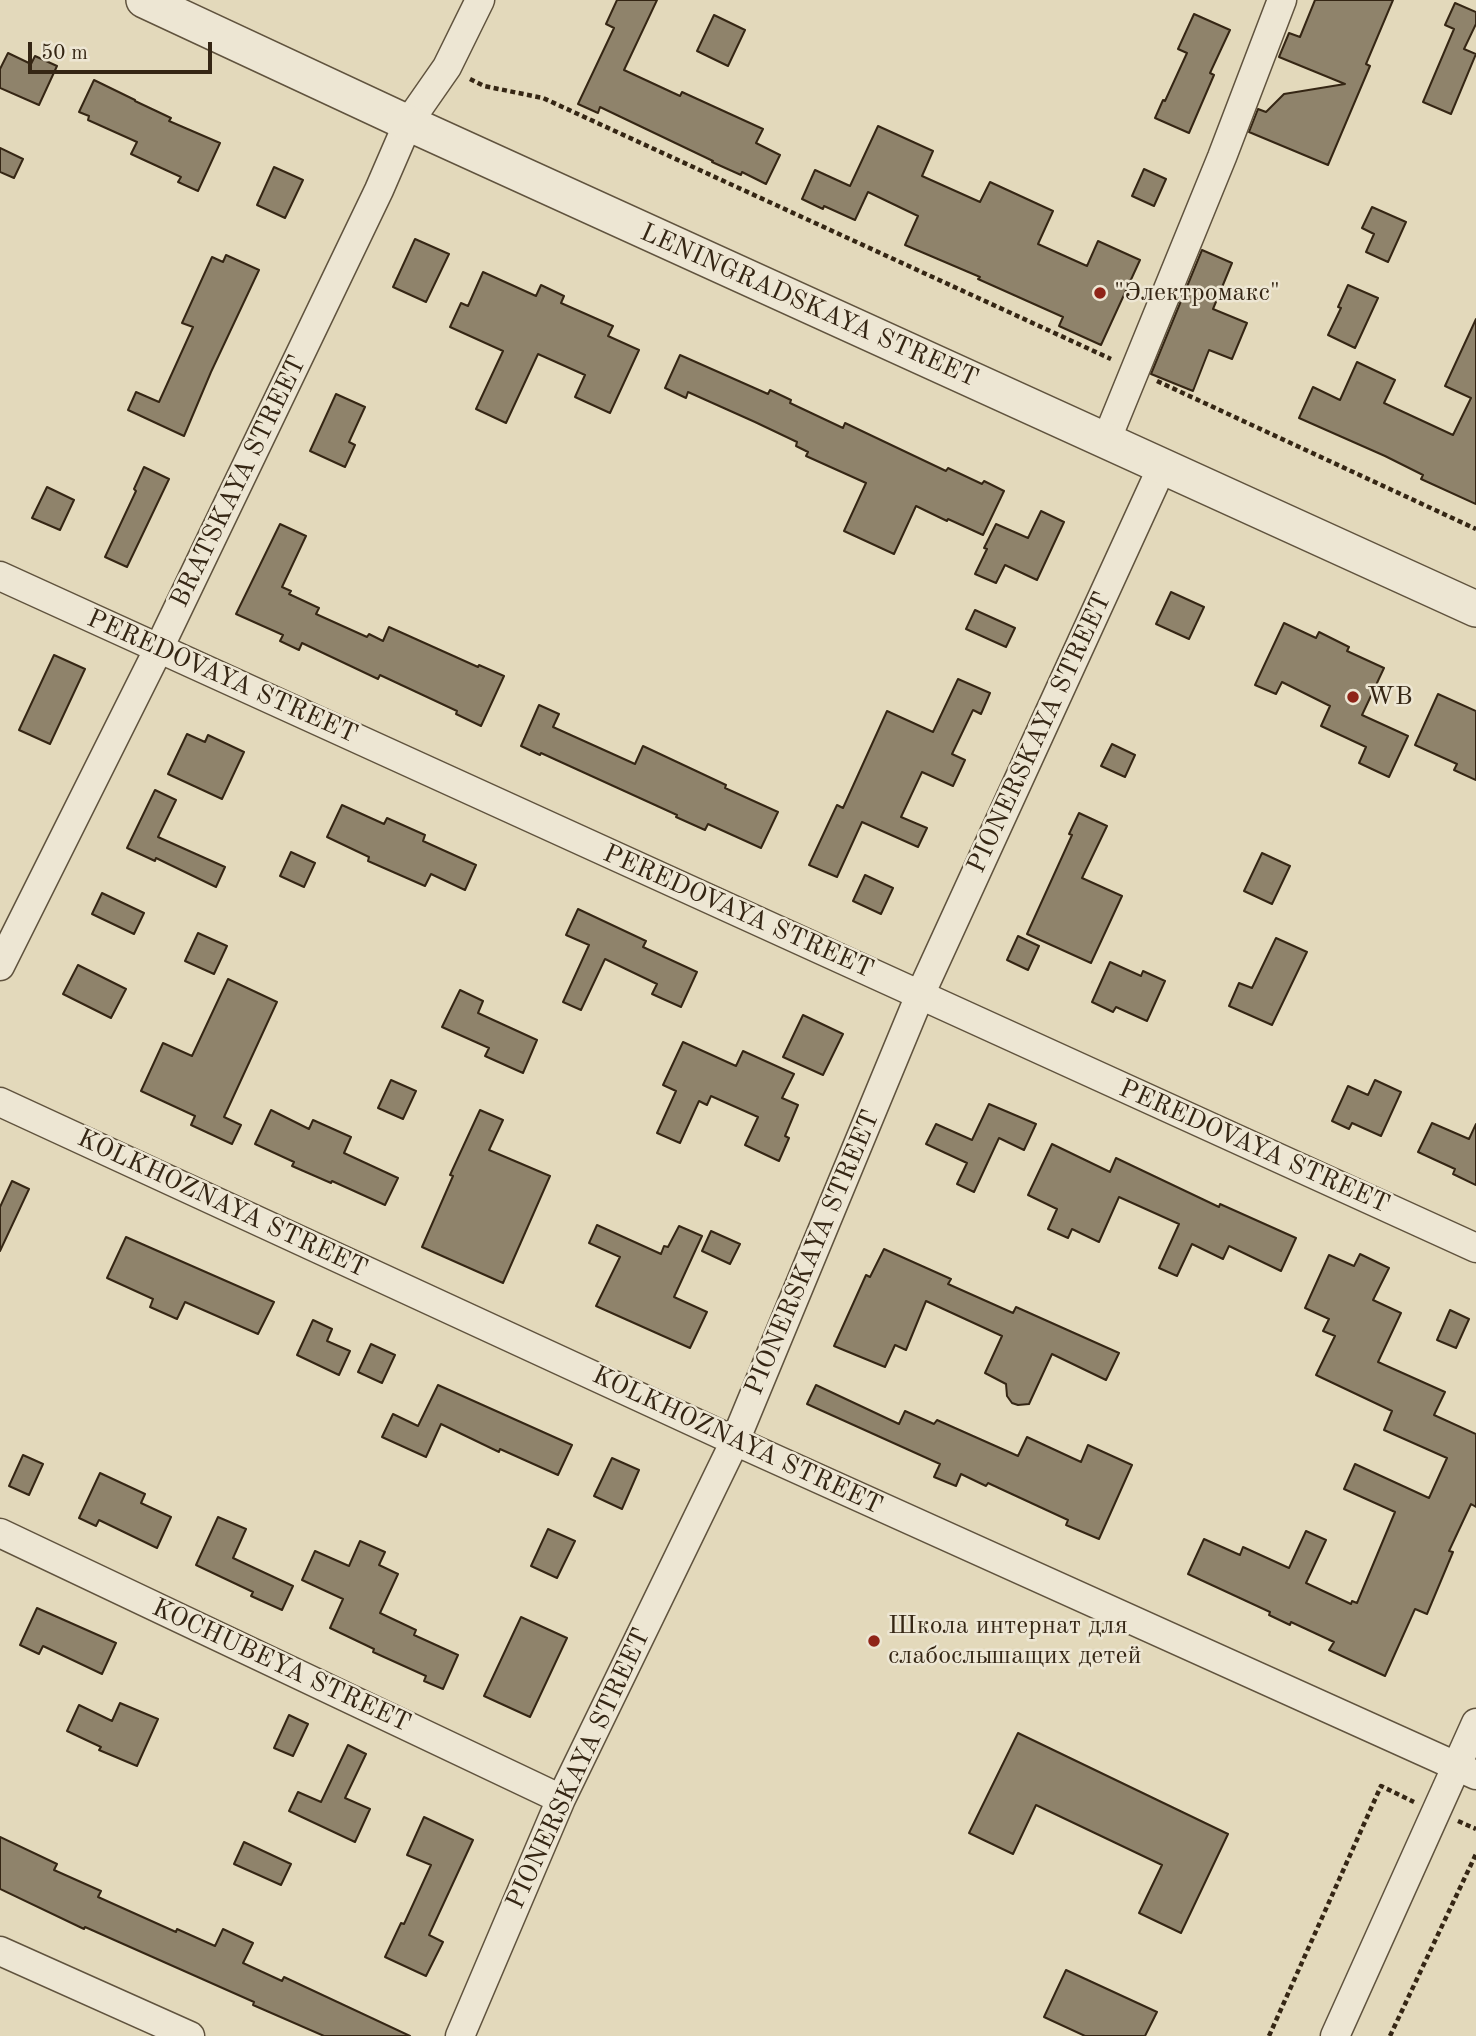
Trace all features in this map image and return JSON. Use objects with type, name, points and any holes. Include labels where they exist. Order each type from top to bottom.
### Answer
[{"type":"street","name":"LENINGRADSKAYA STREET","points":[[144,0],[1476,609]]},
{"type":"street","name":"BRATSKAYA STREET","points":[[0,966],[159,648],[379,190],[408,123],[447,67],[480,0]]},
{"type":"street","points":[[1106,441],[1222,157],[1282,0]]},
{"type":"street","name":"PIONERSKAYA STREET","points":[[460,2036],[561,1799],[735,1441],[920,995],[1162,467]]},
{"type":"street","name":"PEREDOVAYA STREET","points":[[0,576],[1476,1248]]},
{"type":"street","name":"KOLKHOZNAYA STREET","points":[[0,1102],[735,1441],[1466,1771]]},
{"type":"street","name":"KOCHUBEYA STREET","points":[[0,1533],[561,1799]]},
{"type":"street","points":[[1335,2036],[1436,1811],[1466,1771],[1476,1723]]},
{"type":"street","points":[[0,1951],[190,2036]]},
{"type":"path","points":[[447,67],[484,86],[543,98],[1476,529]]},
{"type":"path","points":[[1269,2036],[1381,1786],[1476,1829]]},
{"type":"path","points":[[1390,2036],[1476,1854]]},
{"type":"building","points":[[617,0],[657,0],[624,70],[680,96],[682,92],[763,129],[756,143],[780,155],[766,184],[712,162],[600,107],[598,113],[578,104],[614,28],[606,24]]},
{"type":"building","points":[[1315,0],[1393,0],[1366,64],[1370,66],[1328,165],[1249,132],[1258,109],[1266,112],[1284,94],[1345,84],[1279,57],[1289,33],[1300,37]]},
{"type":"building","points":[[1455,3],[1476,12],[1476,24],[1464,49],[1476,54],[1451,114],[1423,102],[1454,29],[1445,25]]},
{"type":"building","points":[[1194,14],[1230,30],[1210,73],[1214,75],[1189,133],[1155,118],[1187,53],[1178,49]]},
{"type":"building","points":[[714,15],[745,30],[728,66],[697,51]]},
{"type":"building","points":[[8,53],[31,64],[35,56],[57,66],[39,105],[0,88],[0,69]]},
{"type":"building","points":[[94,80],[171,118],[169,121],[220,143],[198,191],[178,182],[181,177],[131,154],[137,142],[88,120],[89,116],[79,112]]},
{"type":"building","points":[[878,126],[933,151],[922,176],[980,202],[990,182],[1053,211],[1038,244],[1087,266],[1098,241],[1140,260],[1101,345],[1059,326],[1063,317],[905,245],[918,216],[868,192],[855,220],[802,199],[815,170],[850,186]]},
{"type":"building","points":[[0,148],[23,159],[14,178],[0,172]]},
{"type":"building","points":[[274,167],[303,180],[285,218],[257,205]]},
{"type":"building","points":[[1144,169],[1166,179],[1154,206],[1132,196]]},
{"type":"building","points":[[1372,207],[1406,222],[1388,262],[1366,252],[1374,234],[1362,228]]},
{"type":"building","points":[[415,239],[449,254],[426,302],[393,287]]},
{"type":"building","points":[[1202,250],[1232,263],[1213,309],[1247,323],[1232,359],[1209,350],[1193,391],[1151,374]]},
{"type":"building","points":[[226,255],[259,270],[184,436],[128,410],[136,392],[159,402],[193,327],[182,323],[212,257],[223,262]]},
{"type":"building","points":[[483,272],[536,296],[541,285],[564,296],[561,303],[613,326],[608,336],[639,350],[610,413],[575,397],[585,375],[538,354],[506,423],[476,409],[503,351],[450,327],[461,303],[468,306]]},
{"type":"building","points":[[1348,285],[1378,298],[1355,348],[1328,335]]},
{"type":"building","points":[[1476,319],[1476,504],[1421,479],[1423,475],[1385,456],[1299,418],[1313,387],[1340,400],[1357,362],[1395,380],[1384,403],[1453,435],[1471,398],[1445,386]]},
{"type":"building","points":[[680,355],[768,394],[770,390],[791,400],[790,403],[843,428],[845,423],[946,471],[948,468],[1004,491],[983,535],[916,506],[894,554],[844,531],[866,483],[806,456],[808,452],[796,446],[797,442],[755,422],[688,392],[686,398],[665,388]]},
{"type":"building","points":[[336,394],[365,407],[349,442],[355,445],[345,467],[310,451]]},
{"type":"building","points":[[144,467],[169,479],[127,567],[105,557],[136,491],[134,489]]},
{"type":"building","points":[[47,487],[74,500],[60,530],[32,518]]},
{"type":"building","points":[[1041,511],[1064,522],[1037,580],[1005,565],[996,583],[975,574],[996,524],[1028,538]]},
{"type":"building","points":[[280,524],[306,536],[282,587],[291,591],[289,594],[319,608],[316,614],[367,637],[369,634],[383,641],[389,627],[504,676],[481,726],[456,714],[457,711],[380,675],[378,679],[302,643],[299,650],[280,641],[283,635],[236,614]]},
{"type":"building","points":[[1171,592],[1204,607],[1189,639],[1156,624]]},
{"type":"building","points":[[975,610],[1015,628],[1006,647],[966,629]]},
{"type":"building","points":[[1284,623],[1316,638],[1319,632],[1349,647],[1347,651],[1384,668],[1362,715],[1408,736],[1389,777],[1359,763],[1366,747],[1321,726],[1330,706],[1282,682],[1276,694],[1255,685]]},
{"type":"building","points":[[54,655],[85,669],[50,744],[19,730]]},
{"type":"building","points":[[958,679],[990,693],[981,714],[973,710],[952,754],[965,760],[953,786],[922,772],[901,817],[927,828],[918,847],[862,822],[837,877],[809,865],[837,805],[843,808],[887,711],[933,732]]},
{"type":"building","points":[[1438,694],[1476,711],[1476,780],[1454,770],[1457,764],[1415,745]]},
{"type":"building","points":[[539,705],[559,714],[553,727],[635,764],[643,746],[778,812],[761,848],[708,824],[705,830],[521,746]]},
{"type":"building","points":[[187,734],[205,742],[208,735],[244,752],[222,799],[168,774]]},
{"type":"building","points":[[1112,744],[1135,755],[1125,777],[1101,766]]},
{"type":"building","points":[[155,790],[176,800],[158,837],[225,867],[216,887],[156,858],[155,861],[127,848]]},
{"type":"building","points":[[342,805],[384,824],[387,818],[425,835],[423,841],[476,865],[465,890],[431,874],[425,886],[368,861],[369,857],[327,837]]},
{"type":"building","points":[[1079,813],[1107,826],[1082,878],[1122,896],[1091,963],[1027,934],[1072,835],[1069,834]]},
{"type":"building","points":[[291,852],[315,863],[304,887],[280,876]]},
{"type":"building","points":[[1262,853],[1290,866],[1272,904],[1244,891]]},
{"type":"building","points":[[865,875],[893,888],[881,914],[853,901]]},
{"type":"building","points":[[102,893],[144,913],[134,934],[92,914]]},
{"type":"building","points":[[578,909],[646,941],[643,947],[697,972],[681,1007],[652,994],[657,984],[605,959],[581,1010],[563,1002],[589,945],[566,935]]},
{"type":"building","points":[[198,933],[227,946],[214,974],[185,961]]},
{"type":"building","points":[[1018,936],[1039,946],[1028,970],[1007,960]]},
{"type":"building","points":[[1276,938],[1307,952],[1272,1025],[1229,1006],[1239,983],[1252,988]]},
{"type":"building","points":[[1110,962],[1141,976],[1143,971],[1165,981],[1147,1021],[1116,1007],[1113,1012],[1092,1002]]},
{"type":"building","points":[[78,965],[126,989],[111,1018],[63,994]]},
{"type":"building","points":[[228,979],[277,1002],[224,1117],[241,1125],[232,1144],[191,1125],[195,1116],[141,1091],[163,1043],[192,1056]]},
{"type":"building","points":[[460,990],[483,1001],[478,1013],[537,1040],[523,1073],[485,1056],[489,1048],[442,1027]]},
{"type":"building","points":[[803,1015],[843,1034],[823,1075],[783,1057]]},
{"type":"building","points":[[683,1042],[736,1066],[743,1051],[794,1074],[782,1098],[798,1105],[785,1136],[789,1138],[779,1161],[745,1145],[758,1117],[711,1096],[707,1105],[699,1101],[680,1143],[657,1133],[676,1091],[663,1085]]},
{"type":"building","points":[[391,1080],[416,1091],[403,1119],[378,1108]]},
{"type":"building","points":[[1375,1080],[1401,1092],[1381,1136],[1352,1123],[1349,1129],[1332,1121],[1348,1086],[1368,1095]]},
{"type":"building","points":[[989,1104],[1036,1124],[1024,1150],[999,1138],[974,1192],[957,1184],[967,1163],[926,1144],[936,1124],[972,1140]]},
{"type":"building","points":[[271,1110],[309,1129],[313,1120],[351,1137],[344,1153],[398,1178],[385,1205],[292,1166],[294,1162],[255,1144]]},
{"type":"building","points":[[480,1110],[503,1120],[489,1150],[550,1176],[503,1283],[422,1247],[453,1176],[450,1175]]},
{"type":"building","points":[[1432,1123],[1469,1139],[1476,1124],[1476,1185],[1453,1174],[1455,1169],[1418,1152]]},
{"type":"building","points":[[1052,1144],[1110,1172],[1116,1158],[1219,1207],[1220,1204],[1296,1238],[1281,1271],[1229,1246],[1223,1259],[1192,1244],[1177,1276],[1159,1268],[1179,1224],[1119,1197],[1099,1242],[1072,1229],[1068,1238],[1048,1229],[1057,1209],[1028,1195]]},
{"type":"building","points":[[12,1181],[29,1189],[0,1251],[0,1207]]},
{"type":"building","points":[[597,1225],[661,1254],[664,1246],[668,1247],[679,1226],[702,1236],[674,1297],[707,1312],[690,1348],[596,1306],[620,1257],[589,1243]]},
{"type":"building","points":[[711,1231],[740,1244],[730,1264],[702,1251]]},
{"type":"building","points":[[126,1237],[274,1302],[258,1334],[185,1302],[177,1319],[150,1307],[153,1299],[107,1278]]},
{"type":"building","points":[[884,1249],[951,1279],[948,1284],[1013,1313],[1016,1307],[1119,1353],[1106,1380],[1052,1354],[1029,1404],[1012,1403],[1007,1396],[1006,1384],[985,1373],[1002,1336],[926,1301],[906,1350],[895,1345],[885,1367],[834,1346],[866,1275],[870,1277]]},
{"type":"building","points":[[1360,1254],[1389,1268],[1373,1300],[1401,1313],[1378,1362],[1445,1392],[1434,1415],[1476,1434],[1476,1507],[1471,1504],[1449,1551],[1453,1552],[1427,1614],[1415,1609],[1385,1676],[1329,1650],[1334,1642],[1291,1622],[1290,1625],[1269,1615],[1270,1612],[1188,1574],[1204,1539],[1240,1555],[1243,1547],[1289,1568],[1306,1531],[1326,1540],[1306,1583],[1351,1604],[1352,1601],[1357,1603],[1395,1512],[1344,1489],[1355,1464],[1429,1498],[1447,1458],[1384,1430],[1392,1411],[1316,1375],[1335,1336],[1323,1331],[1329,1319],[1305,1308],[1329,1255],[1354,1266]]},
{"type":"building","points":[[1450,1310],[1469,1319],[1456,1348],[1437,1340]]},
{"type":"building","points":[[313,1320],[332,1329],[327,1341],[350,1351],[339,1375],[297,1355]]},
{"type":"building","points":[[371,1344],[395,1355],[382,1383],[358,1372]]},
{"type":"building","points":[[438,1385],[572,1445],[558,1475],[500,1449],[499,1452],[441,1424],[426,1457],[382,1437],[393,1414],[418,1426]]},
{"type":"building","points":[[816,1385],[899,1424],[905,1411],[934,1424],[937,1420],[1018,1456],[1027,1437],[1081,1462],[1088,1445],[1132,1465],[1099,1539],[1066,1525],[1068,1520],[988,1483],[986,1486],[961,1474],[956,1486],[934,1477],[940,1464],[807,1404]]},
{"type":"building","points":[[23,1455],[43,1464],[29,1495],[9,1486]]},
{"type":"building","points":[[612,1458],[639,1470],[622,1509],[594,1496]]},
{"type":"building","points":[[100,1473],[145,1494],[141,1503],[171,1517],[157,1548],[99,1520],[96,1526],[79,1518]]},
{"type":"building","points":[[218,1517],[246,1529],[233,1558],[293,1586],[282,1610],[251,1596],[253,1592],[196,1565]]},
{"type":"building","points":[[548,1529],[575,1541],[557,1578],[531,1566]]},
{"type":"building","points":[[360,1541],[385,1552],[379,1565],[398,1574],[380,1613],[416,1630],[414,1635],[458,1655],[443,1689],[424,1681],[426,1676],[373,1652],[374,1649],[330,1628],[343,1599],[302,1580],[315,1551],[349,1566]]},
{"type":"building","points":[[37,1608],[116,1643],[102,1674],[43,1646],[39,1654],[20,1645]]},
{"type":"building","points":[[521,1617],[567,1638],[530,1717],[484,1696]]},
{"type":"building","points":[[120,1703],[158,1719],[137,1766],[99,1750],[101,1747],[67,1731],[79,1705],[112,1721]]},
{"type":"building","points":[[289,1715],[308,1724],[293,1756],[274,1748]]},
{"type":"building","points":[[1018,1733],[1228,1834],[1181,1933],[1139,1913],[1162,1865],[1036,1805],[1013,1854],[969,1833]]},
{"type":"building","points":[[348,1745],[366,1754],[345,1798],[370,1809],[355,1842],[289,1811],[298,1792],[321,1802]]},
{"type":"building","points":[[424,1817],[473,1840],[429,1935],[443,1942],[426,1976],[385,1957],[401,1923],[404,1924],[431,1865],[407,1855]]},
{"type":"building","points":[[0,1837],[57,1864],[54,1870],[101,1891],[98,1897],[176,1932],[177,1929],[215,1946],[223,1929],[253,1943],[243,1963],[282,1981],[284,1977],[410,2036],[324,2036],[0,1889]]},
{"type":"building","points":[[244,1842],[291,1864],[281,1885],[234,1864]]},
{"type":"building","points":[[1066,1970],[1157,2012],[1145,2036],[1085,2036],[1044,2017]]},
{"type":"place","name":"\"Электромакс\"","points":[[1100,293]]},
{"type":"place","name":"WB","points":[[1353,697]]},
{"type":"place","name":"Школа интернат для слабослышащих детей","points":[[874,1641]]}]
